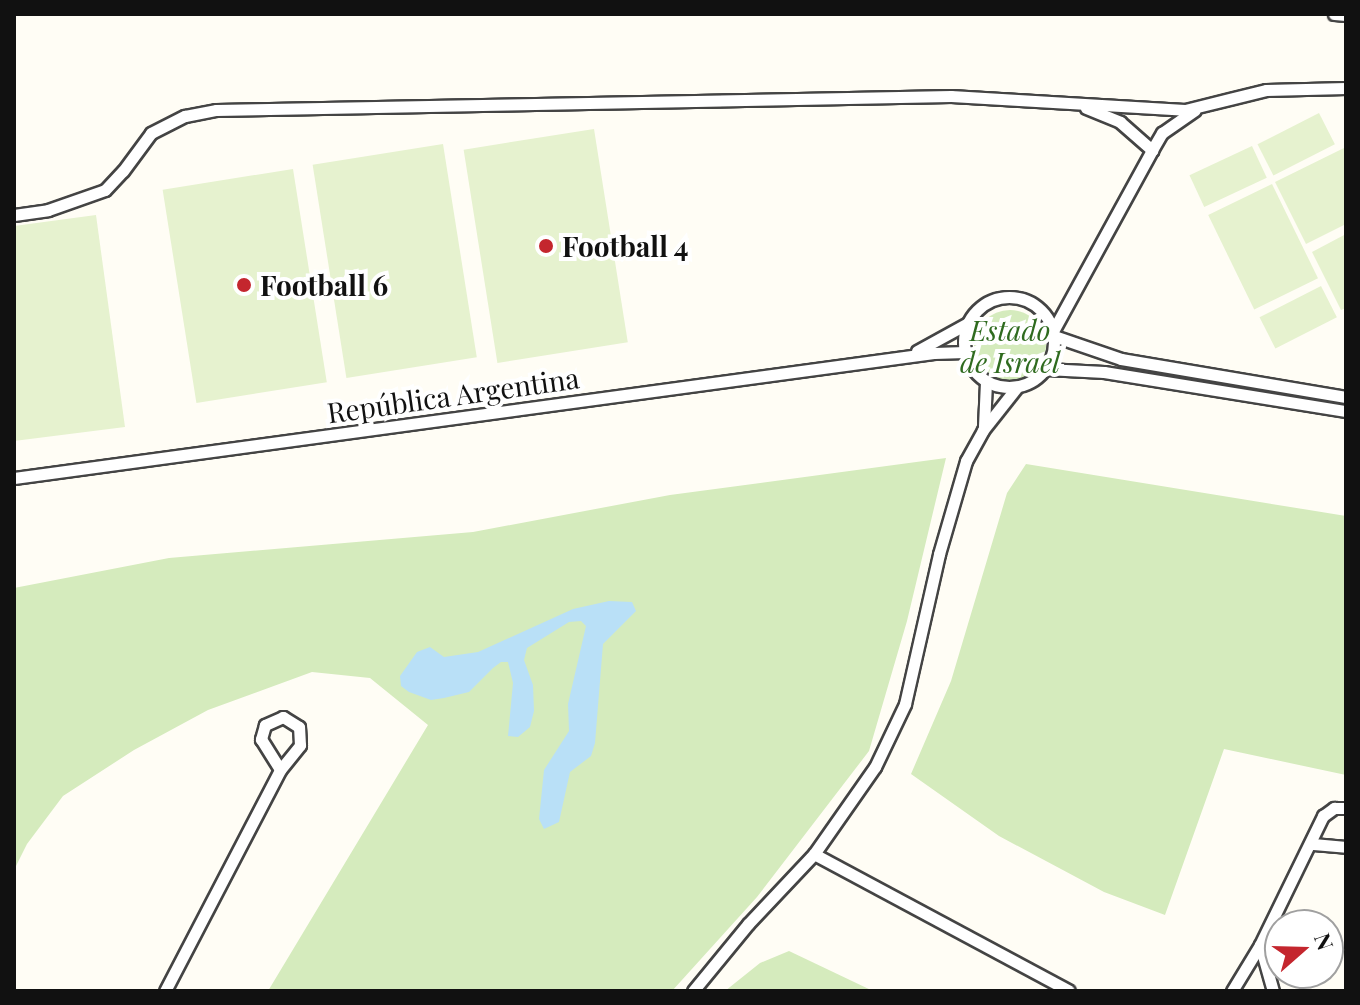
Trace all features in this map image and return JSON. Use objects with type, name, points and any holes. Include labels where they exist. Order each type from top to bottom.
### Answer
[{"type":"street","points":[[1334,14],[1346,15]]},
{"type":"street","points":[[14,215],[48,210],[105,190],[151,133],[185,116],[216,110],[951,96],[1175,110],[1266,90],[1346,88]]},
{"type":"street","points":[[1066,102],[1120,122],[1152,150]]},
{"type":"street","points":[[693,991],[748,924],[814,854],[860,792],[905,704],[952,505],[966,461],[983,430],[1017,387],[1036,379],[1046,369],[1053,355],[1054,333],[1152,150],[1173,124],[1201,106]]},
{"type":"street","points":[[1017,387],[986,382],[973,371],[965,352],[968,323],[981,306],[1009,296],[1037,306],[1054,333],[1121,359],[1346,397]]},
{"type":"street","name":"República Argentina","points":[[898,359],[968,323]]},
{"type":"street","name":"República Argentina","points":[[14,478],[965,352]]},
{"type":"street","points":[[1046,369],[1104,372],[1346,411]]},
{"type":"street","points":[[1202,387],[1204,372]]},
{"type":"street","points":[[983,430],[986,382]]},
{"type":"street","points":[[165,991],[280,770],[302,739],[299,727],[283,717],[270,720],[262,732],[263,746],[280,770]]},
{"type":"street","points":[[1232,991],[1260,945],[1328,811],[1346,808]]},
{"type":"street","points":[[1313,844],[1346,847]]},
{"type":"street","points":[[814,854],[1069,991]]},
{"type":"street","points":[[1260,945],[1273,991]]},
{"type":"green space","points":[[1319,113],[1335,144],[1273,176],[1258,144]]},
{"type":"green space","name":"Football 4","points":[[594,129],[628,342],[497,363],[464,150]]},
{"type":"green space","points":[[443,144],[477,357],[346,378],[313,165]]},
{"type":"green space","points":[[1252,146],[1267,178],[1204,207],[1189,175]]},
{"type":"green space","points":[[1346,147],[1346,224],[1306,244],[1275,182]]},
{"type":"green space","name":"Football 6","points":[[293,169],[327,382],[196,403],[163,190]]},
{"type":"green space","points":[[1272,184],[1318,278],[1254,309],[1208,215]]},
{"type":"green space","points":[[96,215],[125,427],[14,441],[14,226]]},
{"type":"green space","points":[[1346,234],[1346,308],[1341,310],[1312,252]]},
{"type":"green space","points":[[1321,286],[1337,317],[1275,349],[1260,317]]},
{"type":"green space","name":"Estado de Israel","points":[[1017,310],[1036,320],[1044,332],[1044,360],[1036,372],[1024,380],[1003,382],[984,372],[976,360],[974,339],[984,320],[996,312]]},
{"type":"green space","points":[[946,458],[907,621],[869,751],[757,897],[672,991],[268,991],[428,725],[370,678],[312,672],[208,710],[134,750],[63,796],[27,844],[14,870],[14,588],[169,558],[473,532],[670,495]]},
{"type":"green space","points":[[1026,464],[1346,516],[1346,775],[1224,749],[1165,915],[1104,892],[999,836],[911,774],[951,681],[1007,493]]},
{"type":"green space","points":[[789,951],[873,991],[725,991],[760,963]]},
{"type":"water","points":[[609,601],[632,602],[636,611],[603,644],[595,743],[591,756],[570,772],[559,822],[544,829],[539,819],[544,770],[569,731],[568,704],[586,626],[581,621],[569,622],[527,648],[524,660],[533,685],[534,711],[530,727],[518,737],[508,736],[513,683],[508,662],[501,662],[493,668],[469,692],[431,700],[401,686],[400,676],[417,652],[430,647],[444,657],[478,652],[573,609]]},
{"type":"place","name":"Football 4","points":[[546,246]]},
{"type":"place","name":"Football 6","points":[[244,285]]}]
